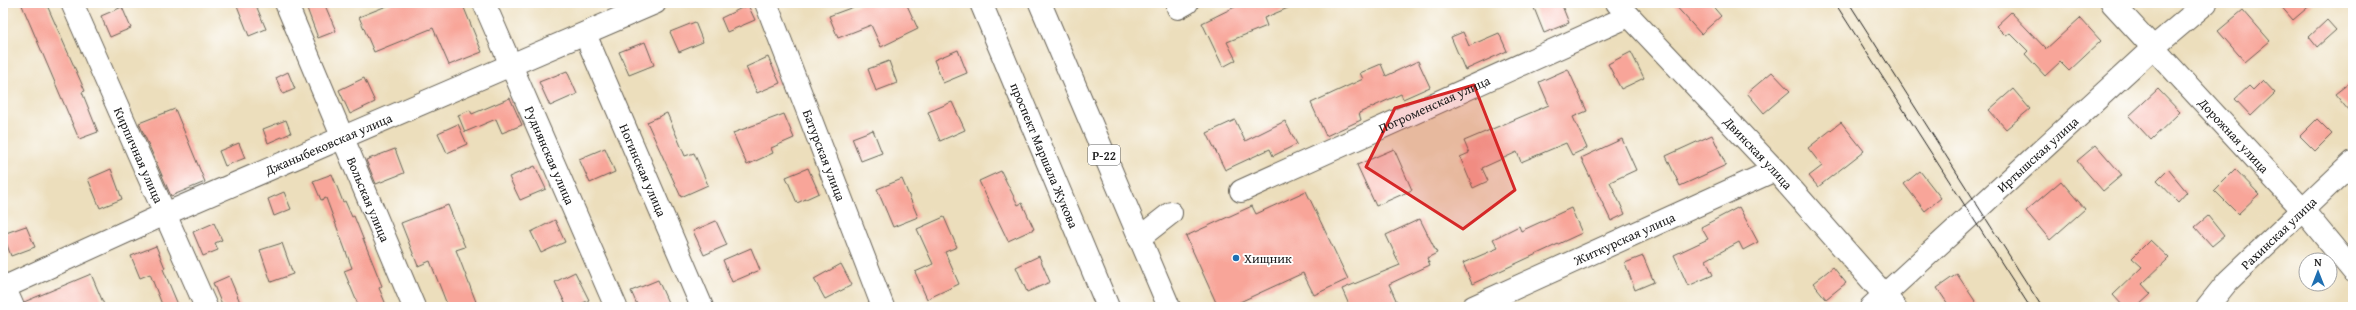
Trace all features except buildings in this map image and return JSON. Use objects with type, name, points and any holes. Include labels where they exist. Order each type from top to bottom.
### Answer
[{"type":"main road","name":"Вольская улица","points":[[286,3],[414,307]]},
{"type":"main road","name":"Руднянская улица","points":[[484,3],[616,307]]},
{"type":"main road","name":"Джаныбековская улица","points":[[3,286],[165,214],[512,66],[655,3]]},
{"type":"main road","name":"Батурская улица","points":[[766,3],[883,307]]},
{"type":"main road","name":"проспект Маршала Жукова","points":[[981,3],[1108,307]]},
{"type":"main road","name":"Р-22","points":[[1040,3],[1169,307]]},
{"type":"main road","name":"Дорожная улица","points":[[2112,3],[2302,209],[2353,271]]},
{"type":"main road","name":"Иртышская улица","points":[[1884,303],[2154,47],[2206,3]]},
{"type":"main road","name":"Кирпичная улица","points":[[78,5],[165,214],[206,307]]},
{"type":"main road","name":"Двинская улица","points":[[1623,9],[1775,170],[1884,303]]},
{"type":"main road","name":"Погроменская улица","points":[[1241,191],[1623,9]]},
{"type":"main road","name":"Ногинская улица","points":[[585,34],[702,307]]},
{"type":"main road","name":"Рахинская улица","points":[[2207,307],[2228,280],[2353,162]]},
{"type":"main road","name":"Житкурская улица","points":[[1473,307],[1775,170]]},
{"type":"main road","points":[[1139,238],[1171,213]]},
{"type":"main road","points":[[3,286],[13,307]]},
{"type":"highlighted area","points":[[1474,85],[1515,190],[1463,229],[1366,167],[1395,108]]},
{"type":"tram line","points":[[1835,3],[2030,307]]},
{"type":"tram line","points":[[1849,3],[2042,307]]},
{"type":"place","name":"Хищник","points":[[1236,258]]}]
